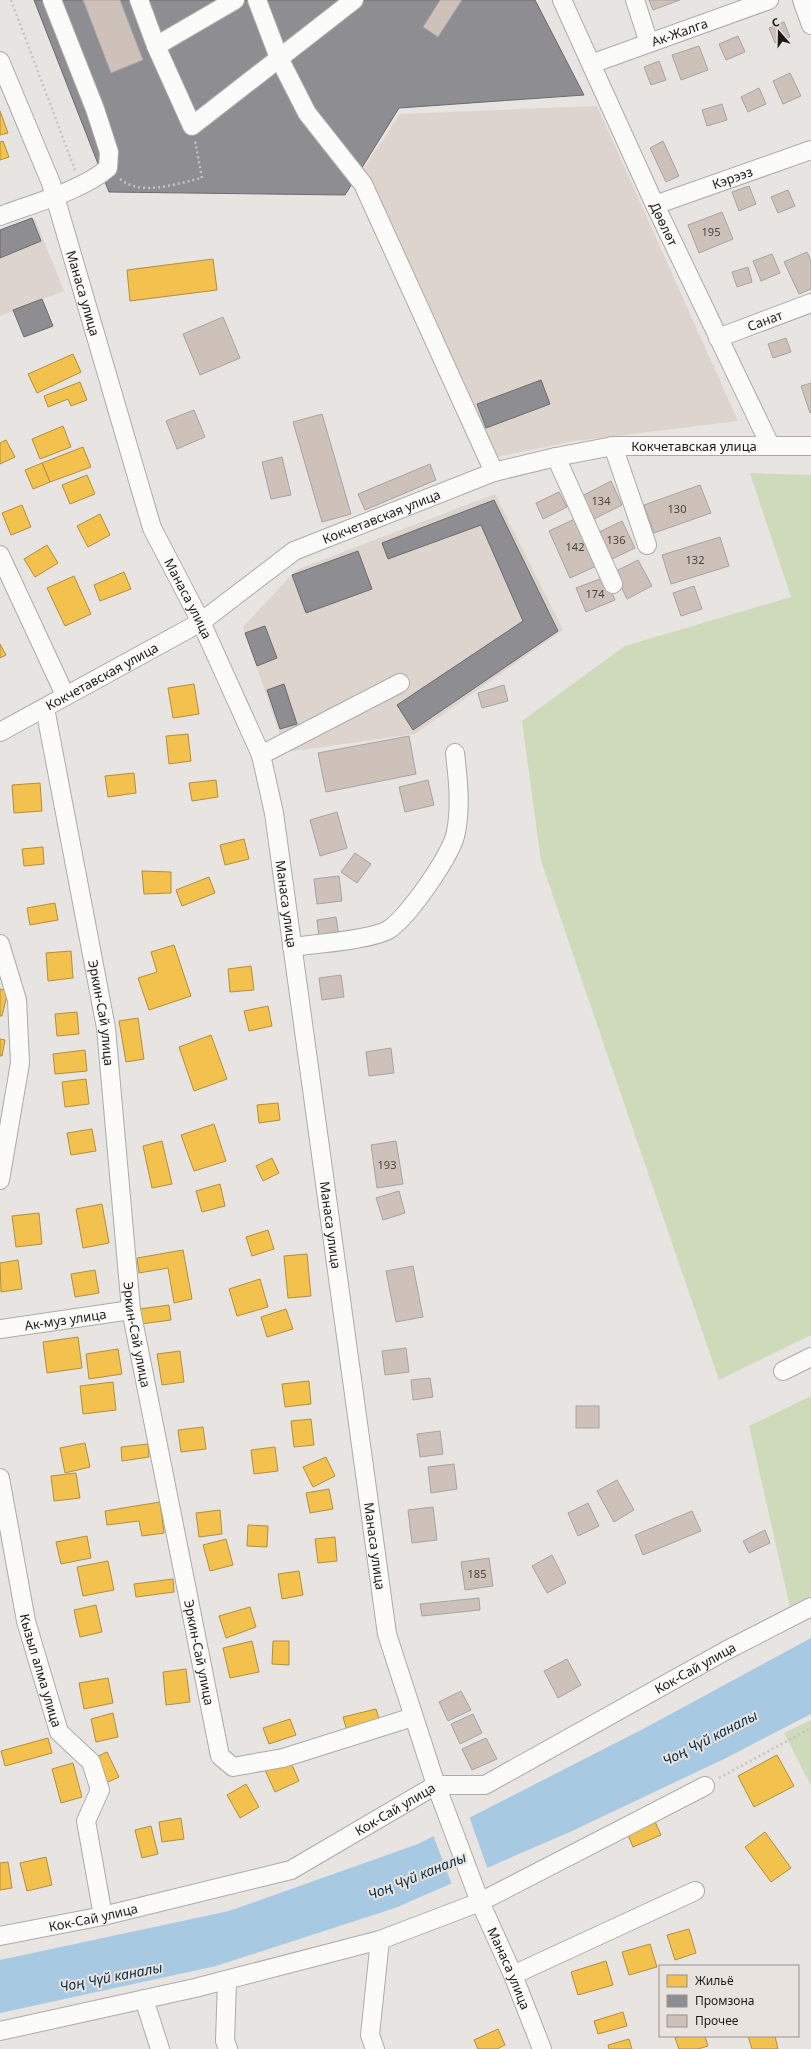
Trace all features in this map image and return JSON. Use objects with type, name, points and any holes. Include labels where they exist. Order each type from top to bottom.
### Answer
[{"type":"street","points":[[0,216],[82,184],[99,176],[108,168],[109,152],[96,109],[52,0]]},
{"type":"street","points":[[139,0],[156,46],[192,126],[354,0]]},
{"type":"street","points":[[156,46],[235,0]]},
{"type":"street","points":[[257,0],[279,58],[307,113],[363,184],[494,472]]},
{"type":"street","name":"Дөөлөт","points":[[562,0],[655,205],[770,445]]},
{"type":"street","points":[[635,0],[649,43]]},
{"type":"street","name":"Ак-Жалга","points":[[591,64],[769,0]]},
{"type":"street","points":[[802,0],[811,25]]},
{"type":"street","name":"Манаса улица","points":[[0,61],[54,196],[152,528],[201,622],[261,755],[274,814],[387,1634],[436,1786],[477,1896],[513,1975],[542,2049]]},
{"type":"street","name":"Кэрээз","points":[[655,205],[811,150]]},
{"type":"street","name":"Санат","points":[[718,338],[811,303]]},
{"type":"street","points":[[613,446],[647,545]]},
{"type":"street","name":"Кокчетавская улица","points":[[0,732],[45,708],[65,695],[201,622],[294,551],[494,472],[556,457],[613,446],[811,446]]},
{"type":"street","points":[[556,457],[613,584]]},
{"type":"street","points":[[0,556],[65,695]]},
{"type":"street","points":[[261,755],[400,682]]},
{"type":"street","name":"Эркин-Сай улица","points":[[45,708],[106,1028],[131,1310],[220,1756],[233,1767],[283,1758],[413,1717]]},
{"type":"street","points":[[292,947],[372,935],[388,930],[408,910],[432,881],[456,833],[459,790],[455,753]]},
{"type":"street","points":[[0,944],[17,1000],[20,1063],[0,1180]]},
{"type":"street","name":"Ак-муз улица","points":[[0,1329],[131,1310]]},
{"type":"street","points":[[783,1371],[811,1357]]},
{"type":"street","name":"Кызыл алма улица","points":[[0,1478],[26,1620],[59,1732],[91,1762],[100,1790],[86,1821],[103,1916]]},
{"type":"street","name":"Кок-Сай улица","points":[[0,1936],[103,1916],[291,1870],[436,1786],[485,1785],[727,1650],[811,1607]]},
{"type":"street","points":[[0,2030],[227,1980],[380,1940],[477,1896],[705,1786]]},
{"type":"street","points":[[513,1975],[695,1891]]},
{"type":"street","points":[[374,2049],[370,2035],[380,1940]]},
{"type":"street","points":[[227,1980],[226,2041],[228,2049]]},
{"type":"street","points":[[144,1999],[160,2049]]},
{"type":"path","points":[[11,0],[82,184]]},
{"type":"path","points":[[108,168],[124,182],[149,189],[202,178],[192,126]]},
{"type":"path","points":[[705,1786],[811,1728]]},
{"type":"shaded area","points":[[597,106],[738,421],[575,441],[487,459],[361,172],[400,114]]},
{"type":"shaded area","points":[[35,219],[64,291],[0,316],[0,233]]},
{"type":"shaded area","points":[[495,494],[563,630],[415,734],[286,752],[243,627],[296,570]]},
{"type":"green space","points":[[750,473],[811,475],[811,1335],[719,1380],[541,861],[522,721],[625,646],[791,597]]},
{"type":"green space","points":[[811,1396],[811,1596],[790,1607],[749,1426]]},
{"type":"green space","points":[[811,1720],[811,1786],[784,1733]]},
{"type":"water","name":"Чоң Чүй каналы","points":[[811,1638],[811,1714],[724,1759],[572,1831],[395,1908],[216,1966],[0,2013],[0,1960],[229,1911],[418,1844],[643,1729]]},
{"type":"pier","points":[[469,1816],[488,1870],[452,1885],[433,1835]]},
{"type":"building: Жильё","points":[[0,111],[8,133],[0,135]]},
{"type":"building: Жильё","points":[[3,141],[9,157],[0,160],[0,142]]},
{"type":"building: Жильё","points":[[213,259],[217,290],[130,301],[127,270]]},
{"type":"building: Жильё","points":[[73,354],[81,372],[37,393],[28,374]]},
{"type":"building: Жильё","points":[[80,382],[87,400],[71,406],[68,399],[48,407],[44,396]]},
{"type":"building: Жильё","points":[[63,426],[71,447],[40,459],[32,439]]},
{"type":"building: Жильё","points":[[6,440],[15,457],[0,464],[0,443]]},
{"type":"building: Жильё","points":[[83,447],[91,467],[50,482],[42,463]]},
{"type":"building: Жильё","points":[[42,463],[50,482],[33,489],[25,470]]},
{"type":"building: Жильё","points":[[87,475],[95,494],[70,504],[62,485]]},
{"type":"building: Жильё","points":[[22,505],[31,527],[11,535],[2,513]]},
{"type":"building: Жильё","points":[[100,514],[110,535],[88,547],[77,526]]},
{"type":"building: Жильё","points":[[47,545],[58,563],[35,577],[24,559]]},
{"type":"building: Жильё","points":[[124,572],[131,589],[100,601],[94,585]]},
{"type":"building: Жильё","points":[[74,576],[91,614],[65,626],[47,588]]},
{"type":"building: Жильё","points":[[0,644],[6,655],[0,658]]},
{"type":"building: Жильё","points":[[194,684],[199,714],[173,718],[168,688]]},
{"type":"building: Жильё","points":[[188,734],[191,761],[169,764],[166,736]]},
{"type":"building: Жильё","points":[[134,773],[136,793],[108,797],[105,776]]},
{"type":"building: Жильё","points":[[216,780],[218,797],[192,801],[189,783]]},
{"type":"building: Жильё","points":[[40,783],[42,811],[14,813],[12,785]]},
{"type":"building: Жильё","points":[[244,839],[249,859],[225,865],[220,845]]},
{"type":"building: Жильё","points":[[43,847],[44,864],[24,866],[22,849]]},
{"type":"building: Жильё","points":[[142,871],[171,872],[171,893],[144,894]]},
{"type":"building: Жильё","points":[[209,877],[215,893],[182,906],[176,890]]},
{"type":"building: Жильё","points":[[55,903],[58,920],[30,925],[27,908]]},
{"type":"building: Жильё","points":[[174,945],[191,996],[149,1010],[138,978],[157,972],[151,952]]},
{"type":"building: Жильё","points":[[71,951],[73,978],[48,981],[46,953]]},
{"type":"building: Жильё","points":[[251,966],[254,990],[230,992],[228,969]]},
{"type":"building: Жильё","points":[[0,989],[8,991],[2,1016],[0,1016]]},
{"type":"building: Жильё","points":[[268,1006],[272,1026],[249,1031],[244,1011]]},
{"type":"building: Жильё","points":[[77,1012],[79,1034],[57,1036],[55,1014]]},
{"type":"building: Жильё","points":[[138,1018],[144,1059],[126,1062],[119,1021]]},
{"type":"building: Жильё","points":[[211,1035],[227,1079],[194,1091],[179,1047]]},
{"type":"building: Жильё","points":[[0,1039],[5,1040],[2,1056],[0,1056]]},
{"type":"building: Жильё","points":[[85,1050],[87,1071],[55,1074],[53,1054]]},
{"type":"building: Жильё","points":[[86,1079],[89,1104],[65,1107],[62,1082]]},
{"type":"building: Жильё","points":[[278,1103],[280,1120],[259,1123],[257,1105]]},
{"type":"building: Жильё","points":[[214,1124],[226,1161],[194,1171],[181,1135]]},
{"type":"building: Жильё","points":[[92,1129],[96,1151],[71,1155],[67,1133]]},
{"type":"building: Жильё","points":[[162,1141],[172,1184],[152,1188],[143,1146]]},
{"type":"building: Жильё","points":[[272,1158],[279,1173],[263,1181],[256,1166]]},
{"type":"building: Жильё","points":[[220,1184],[225,1206],[202,1212],[196,1191]]},
{"type":"building: Жильё","points":[[102,1204],[109,1243],[83,1248],[76,1209]]},
{"type":"building: Жильё","points":[[39,1213],[42,1244],[16,1247],[12,1216]]},
{"type":"building: Жильё","points":[[268,1230],[274,1249],[252,1256],[246,1237]]},
{"type":"building: Жильё","points":[[183,1250],[192,1299],[174,1303],[168,1268],[139,1273],[137,1258]]},
{"type":"building: Жильё","points":[[307,1254],[311,1296],[288,1298],[284,1256]]},
{"type":"building: Жильё","points":[[18,1260],[22,1289],[1,1292],[0,1263]]},
{"type":"building: Жильё","points":[[95,1270],[99,1293],[75,1297],[71,1274]]},
{"type":"building: Жильё","points":[[260,1279],[268,1307],[237,1316],[229,1289]]},
{"type":"building: Жильё","points":[[169,1305],[171,1320],[141,1324],[139,1309]]},
{"type":"building: Жильё","points":[[286,1309],[293,1329],[267,1337],[261,1317]]},
{"type":"building: Жильё","points":[[78,1337],[82,1368],[47,1373],[43,1342]]},
{"type":"building: Жильё","points":[[118,1349],[122,1374],[89,1379],[86,1354]]},
{"type":"building: Жильё","points":[[180,1351],[184,1382],[162,1385],[157,1354]]},
{"type":"building: Жильё","points":[[309,1381],[311,1404],[285,1407],[282,1384]]},
{"type":"building: Жильё","points":[[113,1382],[116,1410],[83,1414],[80,1386]]},
{"type":"building: Жильё","points":[[311,1419],[314,1445],[294,1447],[291,1421]]},
{"type":"building: Жильё","points":[[203,1427],[206,1449],[181,1452],[178,1430]]},
{"type":"building: Жильё","points":[[85,1443],[90,1467],[65,1473],[60,1448]]},
{"type":"building: Жильё","points":[[148,1444],[149,1457],[122,1461],[121,1447]]},
{"type":"building: Жильё","points":[[275,1447],[278,1471],[254,1474],[251,1450]]},
{"type":"building: Жильё","points":[[326,1457],[335,1476],[313,1487],[303,1467]]},
{"type":"building: Жильё","points":[[76,1473],[80,1498],[54,1501],[51,1476]]},
{"type":"building: Жильё","points":[[329,1489],[333,1509],[310,1513],[306,1493]]},
{"type":"building: Жильё","points":[[160,1502],[164,1533],[142,1536],[139,1521],[107,1525],[105,1511]]},
{"type":"building: Жильё","points":[[220,1510],[222,1534],[199,1537],[196,1513]]},
{"type":"building: Жильё","points":[[248,1525],[268,1526],[267,1547],[247,1546]]},
{"type":"building: Жильё","points":[[87,1536],[91,1558],[61,1564],[56,1542]]},
{"type":"building: Жильё","points":[[335,1537],[337,1561],[318,1563],[315,1539]]},
{"type":"building: Жильё","points":[[226,1539],[233,1565],[210,1571],[203,1545]]},
{"type":"building: Жильё","points":[[108,1561],[114,1590],[83,1596],[77,1567]]},
{"type":"building: Жильё","points":[[299,1571],[303,1595],[282,1599],[278,1574]]},
{"type":"building: Жильё","points":[[173,1579],[174,1592],[136,1597],[134,1584]]},
{"type":"building: Жильё","points":[[96,1605],[102,1632],[80,1637],[74,1610]]},
{"type":"building: Жильё","points":[[250,1607],[256,1627],[226,1638],[219,1616]]},
{"type":"building: Жильё","points":[[252,1641],[259,1672],[230,1678],[223,1648]]},
{"type":"building: Жильё","points":[[273,1641],[289,1641],[289,1665],[272,1664]]},
{"type":"building: Жильё","points":[[186,1669],[190,1702],[166,1705],[163,1672]]},
{"type":"building: Жильё","points":[[108,1678],[113,1703],[84,1709],[79,1683]]},
{"type":"building: Жильё","points":[[376,1709],[380,1722],[347,1731],[343,1717]]},
{"type":"building: Жильё","points":[[113,1713],[118,1737],[96,1742],[91,1719]]},
{"type":"building: Жильё","points":[[290,1719],[296,1735],[269,1744],[263,1728]]},
{"type":"building: Жильё","points":[[48,1738],[52,1753],[5,1766],[1,1751]]},
{"type":"building: Жильё","points":[[107,1752],[119,1777],[106,1783],[94,1758]]},
{"type":"building: Жильё","points":[[777,1755],[794,1786],[754,1807],[738,1776]]},
{"type":"building: Жильё","points":[[290,1760],[299,1781],[275,1792],[265,1770]]},
{"type":"building: Жильё","points":[[73,1763],[82,1797],[61,1803],[52,1769]]},
{"type":"building: Жильё","points":[[246,1784],[259,1807],[240,1818],[227,1795]]},
{"type":"building: Жильё","points":[[653,1817],[661,1835],[633,1847],[626,1830]]},
{"type":"building: Жильё","points":[[181,1818],[184,1839],[162,1842],[159,1822]]},
{"type":"building: Жильё","points":[[151,1826],[158,1854],[142,1858],[135,1830]]},
{"type":"building: Жильё","points":[[765,1832],[791,1868],[771,1882],[745,1847]]},
{"type":"building: Жильё","points":[[46,1857],[52,1885],[27,1891],[20,1863]]},
{"type":"building: Жильё","points":[[8,1862],[12,1888],[0,1890],[0,1863]]},
{"type":"building: Жильё","points":[[689,1929],[696,1953],[675,1960],[667,1935]]},
{"type":"building: Жильё","points":[[650,1944],[657,1967],[629,1975],[622,1952]]},
{"type":"building: Жильё","points":[[606,1961],[613,1985],[578,1995],[571,1972]]},
{"type":"building: Жильё","points":[[623,2012],[627,2026],[598,2034],[594,2021]]},
{"type":"building: Жильё","points":[[498,2029],[505,2045],[497,2049],[478,2049],[474,2040]]},
{"type":"building: Жильё","points":[[705,2037],[708,2046],[698,2049],[679,2049],[675,2038]]},
{"type":"building: Жильё","points":[[748,2037],[775,2037],[778,2049],[752,2049]]},
{"type":"building: Жильё","points":[[629,2039],[632,2049],[609,2049],[608,2045]]},
{"type":"building: Промзона","points":[[34,0],[535,0],[584,95],[399,108],[345,195],[109,192]]},
{"type":"building: Промзона","points":[[32,218],[41,241],[0,258],[0,230]]},
{"type":"building: Промзона","points":[[42,299],[53,326],[24,337],[13,310]]},
{"type":"building: Промзона","points":[[541,380],[550,404],[486,428],[477,404]]},
{"type":"building: Промзона","points":[[494,500],[558,631],[413,730],[397,705],[523,621],[481,525],[388,559],[382,543]]},
{"type":"building: Промзона","points":[[358,551],[372,589],[306,613],[292,575]]},
{"type":"building: Промзона","points":[[265,626],[277,658],[257,666],[245,633]]},
{"type":"building: Промзона","points":[[284,684],[297,724],[280,729],[267,690]]},
{"type":"building: Прочее","points":[[83,0],[120,0],[143,60],[111,73]]},
{"type":"building: Прочее","points":[[440,0],[462,0],[438,37],[423,27]]},
{"type":"building: Прочее","points":[[649,0],[680,0],[653,10]]},
{"type":"building: Прочее","points":[[784,22],[790,37],[775,43],[769,28]]},
{"type":"building: Прочее","points":[[738,36],[745,52],[726,60],[719,44]]},
{"type":"building: Прочее","points":[[699,46],[708,70],[681,80],[672,55]]},
{"type":"building: Прочее","points":[[659,61],[666,80],[651,85],[644,67]]},
{"type":"building: Прочее","points":[[790,73],[801,96],[783,104],[773,81]]},
{"type":"building: Прочее","points":[[759,88],[766,104],[748,112],[741,97]]},
{"type":"building: Прочее","points":[[722,104],[727,120],[707,126],[702,110]]},
{"type":"building: Прочее","points":[[663,141],[679,176],[666,182],[650,148]]},
{"type":"building: Прочее","points":[[749,186],[756,204],[739,211],[732,192]]},
{"type":"building: Прочее","points":[[788,190],[795,206],[778,213],[771,197]]},
{"type":"building: Прочее","points":[[722,212],[733,239],[699,253],[688,225]]},
{"type":"building: Прочее","points":[[807,252],[811,261],[811,289],[799,294],[784,262]]},
{"type":"building: Прочее","points":[[772,254],[780,273],[761,281],[753,261]]},
{"type":"building: Прочее","points":[[748,267],[752,282],[737,287],[732,272]]},
{"type":"building: Прочее","points":[[223,317],[240,358],[200,375],[183,334]]},
{"type":"building: Прочее","points":[[786,338],[791,352],[773,358],[768,344]]},
{"type":"building: Прочее","points":[[811,383],[811,412],[810,413],[801,386]]},
{"type":"building: Прочее","points":[[194,410],[205,437],[177,449],[166,421]]},
{"type":"building: Прочее","points":[[322,414],[351,514],[322,522],[293,422]]},
{"type":"building: Прочее","points":[[282,457],[291,495],[271,499],[262,462]]},
{"type":"building: Прочее","points":[[430,464],[436,480],[365,510],[358,494]]},
{"type":"building: Прочее","points":[[611,481],[622,505],[592,520],[580,497]]},
{"type":"building: Прочее","points":[[700,485],[711,513],[654,533],[644,505]]},
{"type":"building: Прочее","points":[[559,492],[567,507],[543,519],[536,503]]},
{"type":"building: Прочее","points":[[579,517],[601,564],[570,578],[549,531]]},
{"type":"building: Прочее","points":[[622,521],[635,548],[610,560],[597,533]]},
{"type":"building: Прочее","points":[[720,537],[729,566],[671,584],[662,555]]},
{"type":"building: Прочее","points":[[638,560],[652,586],[627,599],[614,572]]},
{"type":"building: Прочее","points":[[605,577],[615,600],[586,612],[576,588]]},
{"type":"building: Прочее","points":[[694,586],[702,609],[681,616],[673,593]]},
{"type":"building: Прочее","points":[[504,685],[508,701],[482,708],[478,693]]},
{"type":"building: Прочее","points":[[409,736],[416,774],[326,792],[318,753]]},
{"type":"building: Прочее","points":[[428,780],[434,805],[405,812],[399,787]]},
{"type":"building: Прочее","points":[[337,812],[347,848],[320,856],[310,820]]},
{"type":"building: Прочее","points":[[355,853],[371,864],[357,883],[341,872]]},
{"type":"building: Прочее","points":[[339,876],[342,901],[317,904],[314,879]]},
{"type":"building: Прочее","points":[[336,917],[339,936],[319,939],[317,920]]},
{"type":"building: Прочее","points":[[341,975],[344,997],[322,1000],[319,978]]},
{"type":"building: Прочее","points":[[391,1048],[394,1073],[369,1076],[366,1052]]},
{"type":"building: Прочее","points":[[396,1141],[403,1184],[377,1188],[371,1145]]},
{"type":"building: Прочее","points":[[399,1191],[405,1213],[383,1220],[376,1198]]},
{"type":"building: Прочее","points":[[413,1266],[423,1317],[396,1322],[386,1271]]},
{"type":"building: Прочее","points":[[406,1348],[409,1372],[385,1375],[382,1351]]},
{"type":"building: Прочее","points":[[430,1378],[433,1397],[413,1400],[411,1380]]},
{"type":"building: Прочее","points":[[576,1406],[599,1406],[599,1428],[576,1428]]},
{"type":"building: Прочее","points":[[440,1431],[443,1454],[420,1457],[417,1434]]},
{"type":"building: Прочее","points":[[454,1464],[457,1489],[431,1493],[428,1467]]},
{"type":"building: Прочее","points":[[617,1480],[634,1510],[614,1522],[597,1491]]},
{"type":"building: Прочее","points":[[588,1503],[599,1526],[578,1536],[568,1513]]},
{"type":"building: Прочее","points":[[433,1507],[437,1540],[412,1543],[408,1510]]},
{"type":"building: Прочее","points":[[692,1511],[701,1531],[643,1555],[635,1535]]},
{"type":"building: Прочее","points":[[765,1530],[770,1543],[749,1553],[743,1541]]},
{"type":"building: Прочее","points":[[552,1555],[566,1583],[547,1593],[532,1566]]},
{"type":"building: Прочее","points":[[489,1558],[493,1586],[465,1590],[461,1562]]},
{"type":"building: Прочее","points":[[479,1598],[480,1610],[422,1616],[420,1604]]},
{"type":"building: Прочее","points":[[567,1659],[581,1685],[558,1698],[544,1671]]},
{"type":"building: Прочее","points":[[461,1691],[471,1710],[448,1721],[439,1702]]},
{"type":"building: Прочее","points":[[473,1714],[482,1733],[460,1744],[451,1724]]},
{"type":"building: Прочее","points":[[486,1738],[497,1759],[472,1770],[462,1749]]}]
